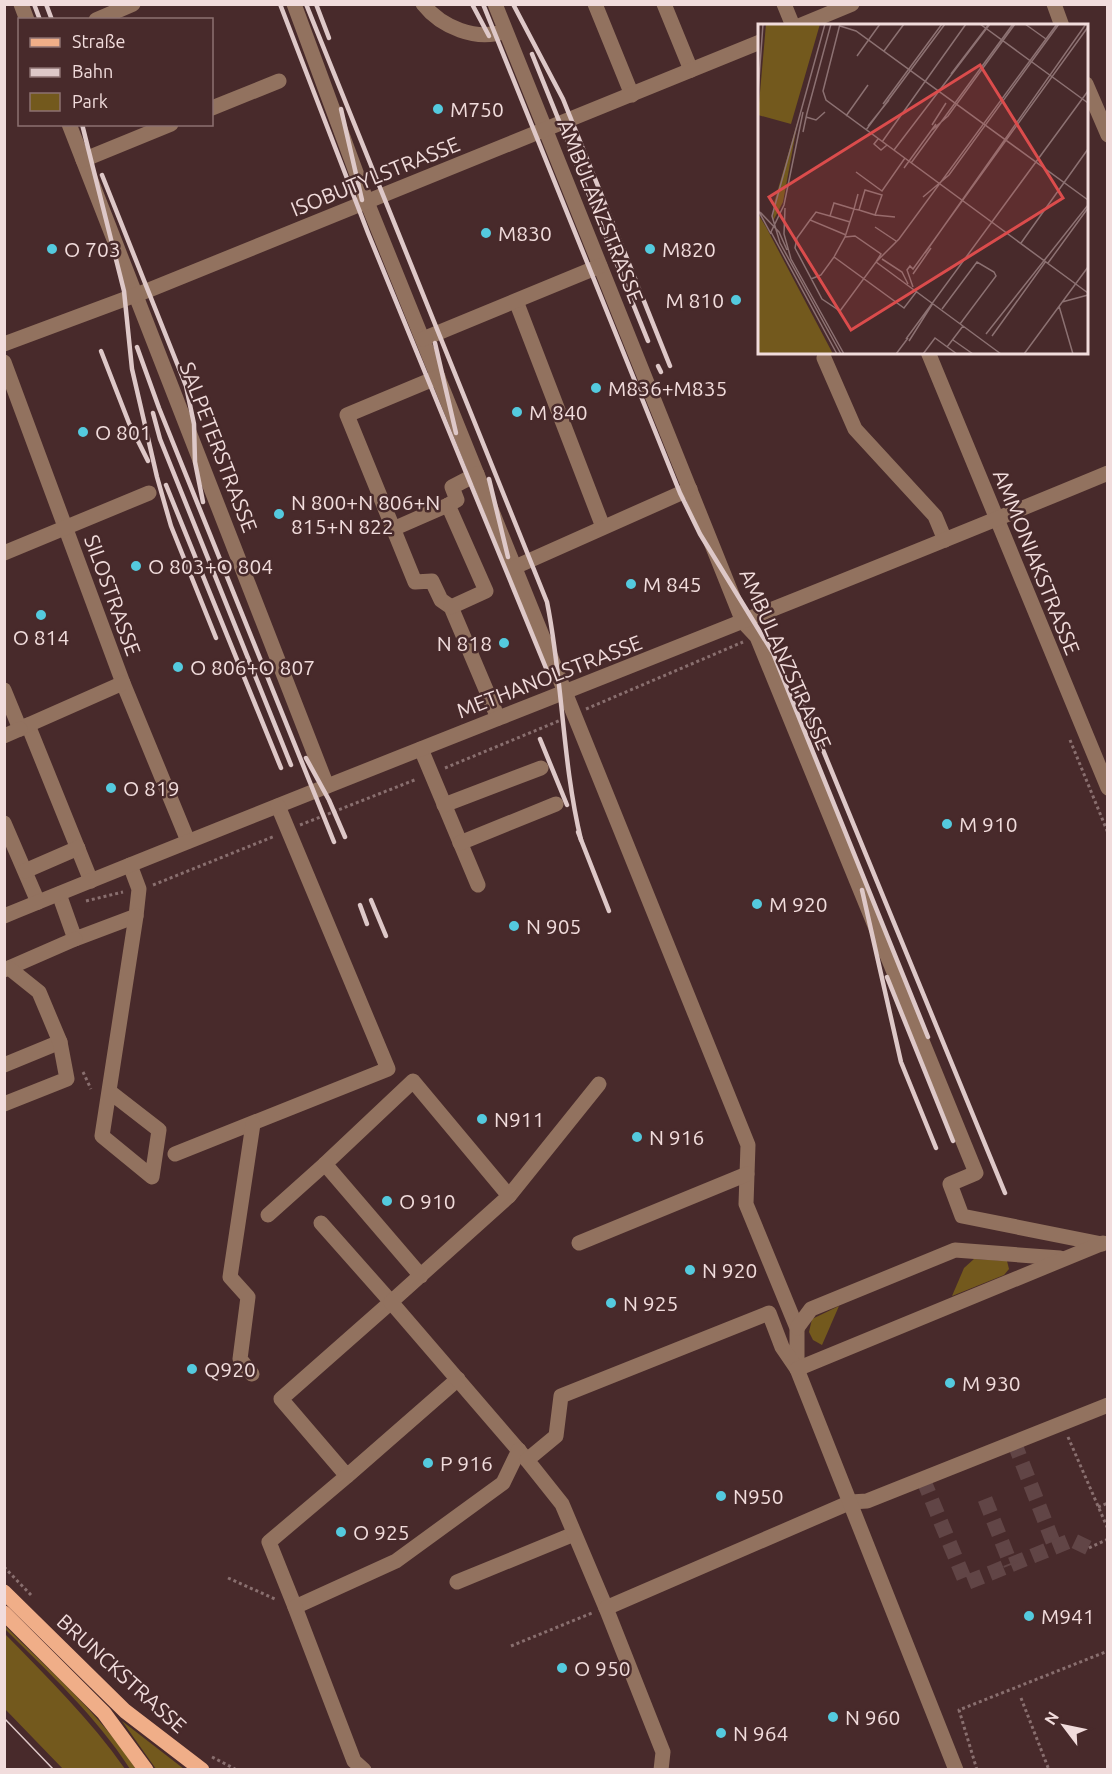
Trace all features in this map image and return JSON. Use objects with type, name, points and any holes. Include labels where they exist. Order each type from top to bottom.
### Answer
[{"type":"main road","points":[[4,1592],[11,1609],[104,1713],[146,1770]]},
{"type":"main road","name":"BRUNCKSTRASSE","points":[[11,1609],[125,1711],[202,1770]]},
{"type":"street","points":[[99,18],[116,8],[133,4]]},
{"type":"street","points":[[294,4],[367,202],[748,1145],[746,1204],[797,1329],[797,1369]]},
{"type":"street","points":[[423,4],[443,22],[472,33],[489,36],[505,31]]},
{"type":"street","name":"AMBULANZSTRASSE","points":[[495,4],[744,622],[757,637],[976,1173],[950,1184],[962,1216],[1105,1243]]},
{"type":"street","points":[[596,4],[632,95]]},
{"type":"street","points":[[664,4],[691,70]]},
{"type":"street","points":[[784,4],[792,24]]},
{"type":"street","points":[[804,24],[852,4]]},
{"type":"street","points":[[1054,4],[1061,24]]},
{"type":"street","name":"ISOBUTYLSTRASSE","points":[[4,344],[137,294],[758,42]]},
{"type":"street","points":[[213,108],[279,81]]},
{"type":"street","points":[[1088,89],[1107,135]]},
{"type":"street","name":"SALPETERSTRASSE","points":[[70,126],[327,786]]},
{"type":"street","points":[[83,160],[166,126]]},
{"type":"street","points":[[423,339],[600,266]]},
{"type":"street","points":[[516,301],[603,527]]},
{"type":"street","name":"AMMONIAKSTRASSE","points":[[929,354],[1107,788]]},
{"type":"street","points":[[824,358],[855,429],[935,516],[945,540]]},
{"type":"street","name":"SILOSTRASSE","points":[[4,362],[123,683],[188,841]]},
{"type":"street","points":[[438,377],[347,415],[415,582],[432,581],[441,600],[451,607],[498,718]]},
{"type":"street","name":"METHANOLSTRASSE","points":[[4,916],[38,903],[61,899],[91,880],[744,622],[1107,473]]},
{"type":"street","points":[[393,529],[456,500],[452,487],[477,474]]},
{"type":"street","points":[[515,567],[690,489]]},
{"type":"street","points":[[4,553],[149,493]]},
{"type":"street","points":[[448,505],[486,591],[451,607]]},
{"type":"street","points":[[4,736],[123,683]]},
{"type":"street","points":[[4,690],[24,727],[91,880]]},
{"type":"street","points":[[421,749],[478,885]]},
{"type":"street","points":[[444,805],[541,768]]},
{"type":"street","points":[[460,843],[556,804]]},
{"type":"street","points":[[175,1154],[388,1068],[278,806]]},
{"type":"street","points":[[4,823],[38,903]]},
{"type":"street","points":[[25,871],[78,848]]},
{"type":"street","points":[[110,1092],[159,1130],[152,1177],[102,1136],[139,889],[130,865]]},
{"type":"street","points":[[61,899],[75,939]]},
{"type":"street","points":[[7,969],[75,939],[136,916]]},
{"type":"street","points":[[4,1104],[67,1079],[60,1042],[39,992],[7,969]]},
{"type":"street","points":[[4,1065],[60,1042]]},
{"type":"street","points":[[268,1215],[413,1081],[509,1196]]},
{"type":"street","points":[[347,1476],[281,1399],[509,1196],[599,1084]]},
{"type":"street","points":[[252,1124],[230,1277],[248,1297],[240,1359],[252,1374]]},
{"type":"street","points":[[324,1164],[421,1276]]},
{"type":"street","points":[[579,1243],[747,1174]]},
{"type":"street","points":[[321,1223],[458,1379],[562,1504],[663,1752],[661,1770]]},
{"type":"street","points":[[797,1369],[1105,1243]]},
{"type":"street","points":[[797,1329],[811,1309],[955,1250],[1064,1259]]},
{"type":"street","points":[[295,1607],[396,1561],[502,1483],[523,1455],[556,1436],[561,1396],[769,1313],[782,1347],[797,1369],[956,1770]]},
{"type":"street","points":[[364,1770],[354,1761],[269,1542],[458,1379]]},
{"type":"street","points":[[606,1608],[850,1502],[867,1501],[1107,1405]]},
{"type":"street","points":[[457,1582],[574,1534]]},
{"type":"path","points":[[61,899],[139,889],[431,774],[757,637]]},
{"type":"path","points":[[1068,1437],[1107,1529]]},
{"type":"path","points":[[1098,1507],[1107,1503]]},
{"type":"path","points":[[1089,1548],[1107,1539]]},
{"type":"path","points":[[4,1567],[36,1600]]},
{"type":"path","points":[[228,1578],[295,1607]]},
{"type":"path","points":[[510,1646],[606,1608]]},
{"type":"path","points":[[977,1770],[959,1710],[1107,1651]]},
{"type":"path","points":[[1021,1698],[1049,1770]]},
{"type":"path","points":[[207,1754],[237,1770]]},
{"type":"green space","points":[[974,1259],[1007,1261],[1009,1269],[1004,1275],[952,1296],[964,1268]]},
{"type":"green space","points":[[839,1306],[822,1345],[813,1340],[809,1332],[812,1319]]},
{"type":"green space","points":[[4,1625],[91,1712],[136,1769],[130,1769],[87,1713],[5,1629]]},
{"type":"green space","points":[[5,1634],[83,1716],[125,1769],[63,1769],[5,1709]]},
{"type":"green space","points":[[122,1721],[184,1769],[156,1769]]},
{"type":"tunnel","points":[[1014,1442],[1055,1547]]},
{"type":"tunnel","points":[[923,1479],[966,1583],[1072,1540],[1089,1548]]},
{"type":"tunnel","points":[[985,1499],[1011,1565]]},
{"type":"tram line","points":[[4,1718],[54,1770]]},
{"type":"railway","points":[[34,4],[39,18]]},
{"type":"railway","points":[[46,4],[51,18]]},
{"type":"railway","points":[[280,4],[368,233],[548,673]]},
{"type":"railway","points":[[306,4],[547,602],[570,781],[581,840]]},
{"type":"railway","points":[[316,4],[329,38]]},
{"type":"railway","points":[[472,4],[489,36]]},
{"type":"railway","points":[[483,4],[680,493],[700,534],[773,653],[928,1037]]},
{"type":"railway","points":[[513,4],[563,99],[670,366]]},
{"type":"railway","points":[[532,54],[648,341]]},
{"type":"railway","points":[[341,109],[362,200]]},
{"type":"railway","points":[[83,126],[124,291],[132,369],[157,477],[171,526],[216,638]]},
{"type":"railway","points":[[102,175],[186,386],[194,424],[195,462],[203,502]]},
{"type":"railway","points":[[435,343],[456,433]]},
{"type":"railway","points":[[137,347],[159,408],[334,842]]},
{"type":"railway","points":[[101,351],[129,423],[148,461]]},
{"type":"railway","points":[[658,366],[661,372]]},
{"type":"railway","points":[[153,413],[160,439],[291,765]]},
{"type":"railway","points":[[489,479],[508,557]]},
{"type":"railway","points":[[166,485],[281,768]]},
{"type":"railway","points":[[796,691],[809,716],[1005,1193]]},
{"type":"railway","points":[[540,739],[567,805]]},
{"type":"railway","points":[[306,758],[329,800],[345,837]]},
{"type":"railway","points":[[578,832],[609,911]]},
{"type":"railway","points":[[862,890],[901,1062],[936,1148]]},
{"type":"railway","points":[[371,900],[386,936]]},
{"type":"railway","points":[[360,905],[367,924]]},
{"type":"railway","points":[[887,977],[953,1141]]},
{"type":"place","name":"M750","points":[[438,109]]},
{"type":"place","name":"M830","points":[[486,233]]},
{"type":"place","name":"O 703","points":[[52,249]]},
{"type":"place","name":"M820","points":[[650,249]]},
{"type":"place","name":"M 810","points":[[736,300]]},
{"type":"place","name":"M836+M835","points":[[596,388]]},
{"type":"place","name":"M 840","points":[[517,412]]},
{"type":"place","name":"O 801","points":[[83,432]]},
{"type":"place","name":"N 800+N 806+N 815+N 822","points":[[279,514]]},
{"type":"place","name":"O 803+O 804","points":[[136,566]]},
{"type":"place","name":"M 845","points":[[631,584]]},
{"type":"place","name":"O 814","points":[[41,615]]},
{"type":"place","name":"N 818","points":[[504,643]]},
{"type":"place","name":"O 806+O 807","points":[[178,667]]},
{"type":"place","name":"O 819","points":[[111,788]]},
{"type":"place","name":"M 910","points":[[947,824]]},
{"type":"place","name":"M 920","points":[[757,904]]},
{"type":"place","name":"N 905","points":[[514,926]]},
{"type":"place","name":"N911","points":[[482,1119]]},
{"type":"place","name":"N 916","points":[[637,1137]]},
{"type":"place","name":"O 910","points":[[387,1201]]},
{"type":"place","name":"N 920","points":[[690,1270]]},
{"type":"place","name":"N 925","points":[[611,1303]]},
{"type":"place","name":"Q920","points":[[192,1369]]},
{"type":"place","name":"M 930","points":[[950,1383]]},
{"type":"place","name":"P 916","points":[[428,1463]]},
{"type":"place","name":"N950","points":[[721,1496]]},
{"type":"place","name":"O 925","points":[[341,1532]]},
{"type":"place","name":"M941","points":[[1029,1616]]},
{"type":"place","name":"O 950","points":[[562,1668]]},
{"type":"place","name":"N 960","points":[[833,1717]]},
{"type":"place","name":"N 964","points":[[721,1733]]}]
